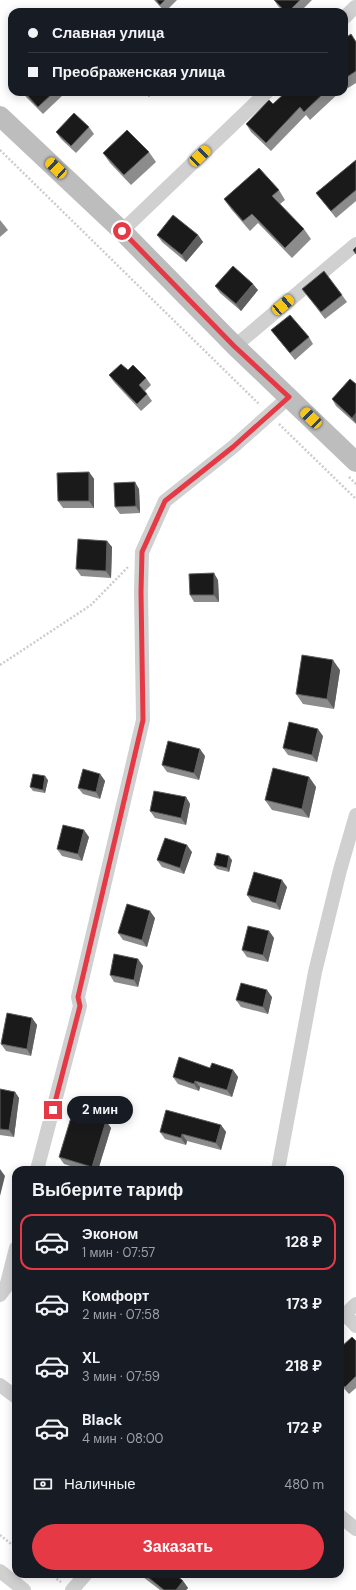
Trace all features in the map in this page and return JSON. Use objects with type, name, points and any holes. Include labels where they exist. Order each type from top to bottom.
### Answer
[{"type":"street","points":[[122,231],[263,96]]},
{"type":"street","points":[[0,116],[122,231],[234,346],[356,462]]},
{"type":"street","points":[[234,346],[356,244]]},
{"type":"street","points":[[38,1166],[80,1006],[78,997],[143,720],[141,592],[142,552],[165,501],[233,447],[289,397]]},
{"type":"street","points":[[279,1166],[315,972],[340,870],[356,816]]},
{"type":"street","points":[[0,1295],[6,1287],[12,1264]]},
{"type":"street","points":[[344,1316],[356,1304]]},
{"type":"street","points":[[344,1318],[356,1326]]},
{"type":"street","points":[[0,1385],[12,1394]]},
{"type":"street","points":[[344,1519],[356,1529]]},
{"type":"street","points":[[0,1571],[24,1590]]},
{"type":"street","points":[[72,1590],[82,1578]]},
{"type":"path","points":[[0,150],[356,499]]},
{"type":"path","points":[[0,665],[91,605],[142,552]]},
{"type":"path","points":[[0,1535],[12,1545]]},
{"type":"building","points":[[156,0],[165,0],[160,5]]},
{"type":"building","points":[[274,0],[300,0],[292,8],[282,8]]},
{"type":"building","points":[[351,34],[356,42],[356,71],[348,76],[348,36]]},
{"type":"building","points":[[28,96],[50,96],[38,107]]},
{"type":"building","points":[[282,96],[321,96],[304,112],[300,107],[266,143],[246,124],[269,100],[273,104]]},
{"type":"building","points":[[74,113],[89,127],[71,146],[56,132]]},
{"type":"building","points":[[127,130],[149,152],[124,175],[103,153]]},
{"type":"building","points":[[356,160],[356,190],[331,211],[316,193]]},
{"type":"building","points":[[259,168],[279,190],[272,196],[304,229],[285,248],[252,214],[243,221],[224,199]]},
{"type":"building","points":[[173,215],[198,235],[182,255],[157,235]]},
{"type":"building","points":[[356,247],[356,254],[353,250]]},
{"type":"building","points":[[233,266],[253,284],[236,304],[215,286]]},
{"type":"building","points":[[324,271],[342,295],[321,312],[302,289]]},
{"type":"building","points":[[290,315],[309,337],[290,353],[271,330]]},
{"type":"building","points":[[121,364],[128,370],[133,365],[146,378],[139,385],[147,394],[137,404],[109,375]]},
{"type":"building","points":[[350,379],[356,384],[356,413],[352,418],[332,399]]},
{"type":"building","points":[[89,472],[89,501],[58,501],[57,473]]},
{"type":"building","points":[[135,482],[136,506],[115,507],[114,483]]},
{"type":"building","points":[[78,539],[107,541],[106,571],[76,569]]},
{"type":"building","points":[[214,573],[214,595],[190,595],[189,574]]},
{"type":"building","points":[[302,655],[333,660],[327,699],[296,694]]},
{"type":"building","points":[[289,722],[318,729],[312,755],[283,748]]},
{"type":"building","points":[[168,741],[200,749],[194,773],[162,765]]},
{"type":"building","points":[[273,768],[309,777],[302,809],[265,800]]},
{"type":"building","points":[[83,769],[100,774],[96,792],[78,788]]},
{"type":"building","points":[[33,774],[45,776],[43,790],[30,787]]},
{"type":"building","points":[[154,791],[186,797],[181,818],[150,811]]},
{"type":"building","points":[[63,825],[84,830],[78,854],[57,849]]},
{"type":"building","points":[[165,838],[187,845],[180,868],[157,860]]},
{"type":"building","points":[[217,853],[229,856],[227,868],[214,865]]},
{"type":"building","points":[[254,872],[282,880],[276,903],[247,895]]},
{"type":"building","points":[[127,904],[150,911],[142,940],[118,933]]},
{"type":"building","points":[[248,926],[269,931],[263,955],[242,950]]},
{"type":"building","points":[[114,954],[138,959],[134,980],[110,975]]},
{"type":"building","points":[[241,983],[267,990],[263,1007],[236,1000]]},
{"type":"building","points":[[7,1013],[32,1018],[27,1049],[1,1044]]},
{"type":"building","points":[[179,1057],[210,1068],[212,1063],[233,1070],[227,1090],[195,1081],[194,1084],[173,1077]]},
{"type":"building","points":[[0,1089],[15,1092],[9,1130],[0,1129]]},
{"type":"building","points":[[166,1110],[221,1125],[216,1143],[182,1134],[181,1138],[160,1132]]},
{"type":"building","points":[[73,1111],[106,1121],[92,1166],[59,1157]]},
{"type":"building","points":[[352,1337],[356,1341],[356,1376],[345,1387],[344,1386],[344,1344]]},
{"type":"building","points":[[149,1578],[180,1578],[183,1581],[176,1590],[164,1590]]},
{"type":"route","points":[[53,1110],[80,1006],[78,997],[143,720],[141,592],[142,552],[165,501],[233,447],[289,397],[234,346],[122,231]]}]
